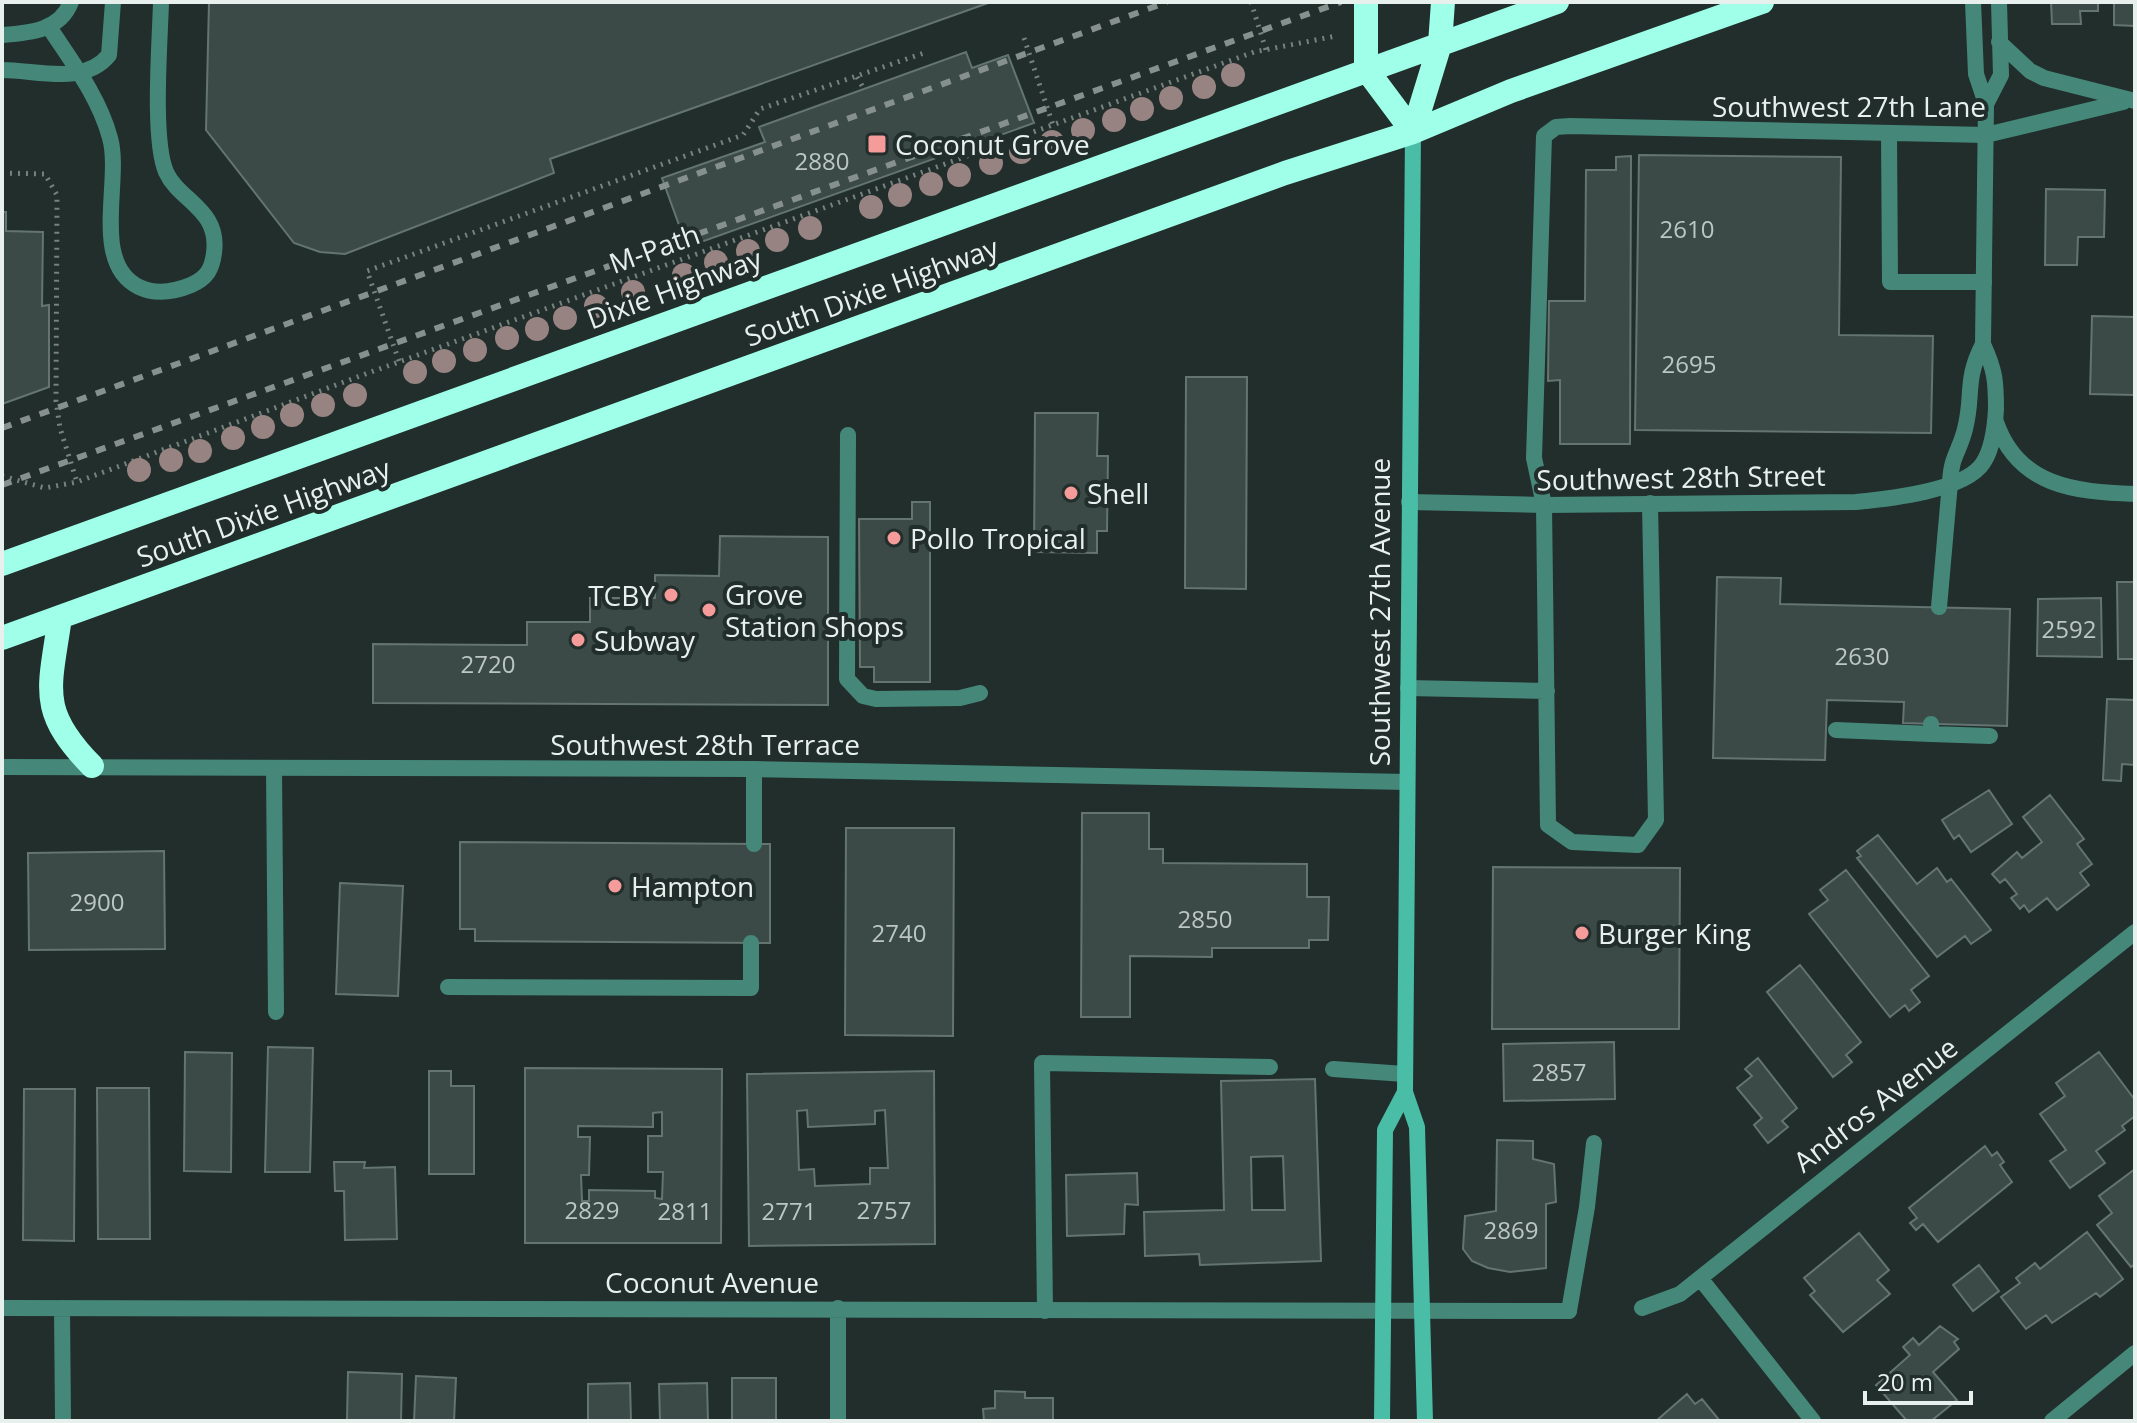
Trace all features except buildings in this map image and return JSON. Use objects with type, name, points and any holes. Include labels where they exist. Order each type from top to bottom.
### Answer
[{"type":"highway","points":[[1366,2],[1366,69],[1413,132]]},
{"type":"highway","name":"Southwest 27th Avenue","points":[[1413,132],[1440,44],[1443,2]]},
{"type":"highway","points":[[1366,69],[1557,2]]},
{"type":"highway","name":"South Dixie Highway","points":[[2,638],[1255,184],[1413,132],[1511,91],[1762,2]]},
{"type":"highway","name":"Dixie Highway","points":[[2,564],[1366,69]]},
{"type":"highway","points":[[60,617],[50,688],[52,710],[61,731],[92,766]]},
{"type":"main road","name":"Southwest 27th Avenue","points":[[1413,132],[1405,1092],[1417,1127],[1425,1421]]},
{"type":"main road","name":"Southwest 27th Avenue","points":[[1382,1421],[1385,1130],[1405,1092]]},
{"type":"street","points":[[2,35],[49,27],[61,19],[71,2]]},
{"type":"street","points":[[2,70],[79,74],[96,68],[109,55],[113,2]]},
{"type":"street","points":[[49,27],[102,111],[112,143],[111,245],[119,269],[135,285],[154,293],[180,289],[199,281],[212,268],[215,246],[208,218],[167,174],[160,143],[161,2]]},
{"type":"street","points":[[1973,2],[1976,74],[1986,104],[1983,344],[1996,372],[1996,420],[2005,448],[2032,473],[2076,488],[2135,494]]},
{"type":"street","points":[[1986,104],[2001,75],[1999,2]]},
{"type":"street","name":"Southwest 27th Lane","points":[[1999,42],[2030,71],[2044,78],[2130,102]]},
{"type":"street","name":"Southwest 27th Lane","points":[[1544,505],[1534,458],[1541,147],[1544,136],[1556,127],[1986,135],[2130,102]]},
{"type":"street","points":[[1889,133],[1890,282],[1984,282]]},
{"type":"street","points":[[1939,607],[1951,460],[1967,420],[1970,369],[1983,344]]},
{"type":"street","name":"Southwest 28th Street","points":[[1409,502],[1544,505],[1856,502],[1904,497],[1973,474],[1990,451],[1996,420]]},
{"type":"street","points":[[848,435],[847,679],[863,696],[876,699],[960,698],[980,693]]},
{"type":"street","points":[[1544,505],[1548,825],[1572,842],[1638,845],[1656,820],[1650,503]]},
{"type":"street","points":[[1408,688],[1547,691]]},
{"type":"street","points":[[1836,730],[1931,729],[1990,736]]},
{"type":"street","name":"Southwest 28th Terrace","points":[[2,767],[754,769],[1407,782]]},
{"type":"street","points":[[274,768],[276,1012]]},
{"type":"street","points":[[754,769],[754,844]]},
{"type":"street","name":"Andros Avenue","points":[[1642,1308],[1680,1294],[2135,932]]},
{"type":"street","points":[[448,987],[751,988],[751,943]]},
{"type":"street","points":[[1045,1311],[1042,1063],[1270,1067]]},
{"type":"street","points":[[1333,1069],[1405,1074]]},
{"type":"street","points":[[1422,1312],[1569,1311],[1594,1143]]},
{"type":"street","points":[[1700,1278],[1813,1421]]},
{"type":"street","name":"Coconut Avenue","points":[[2,1308],[1422,1312]]},
{"type":"street","points":[[62,1308],[63,1421]]},
{"type":"street","points":[[838,1308],[838,1421]]},
{"type":"street","points":[[2052,1421],[2135,1353]]},
{"type":"path","points":[[1251,2],[1266,50]]},
{"type":"path","points":[[1024,38],[1053,125]]},
{"type":"path","name":"M-Path","points":[[2,476],[45,488],[77,482],[1053,125],[1266,50],[1322,40]]},
{"type":"path","points":[[399,362],[367,271],[743,135],[760,109],[927,52]]},
{"type":"path","points":[[857,77],[864,89]]},
{"type":"path","points":[[2,173],[45,174],[57,195],[56,401],[60,428],[77,482]]},
{"type":"railway","points":[[2,428],[1167,2]]},
{"type":"railway","points":[[2,485],[1341,2]]},
{"type":"place","name":"Coconut Grove","points":[[877,144]]},
{"type":"place","name":"Shell","points":[[1071,493]]},
{"type":"place","name":"Pollo Tropical","points":[[894,538]]},
{"type":"place","name":"TCBY","points":[[671,595]]},
{"type":"place","name":"Grove Station Shops","points":[[709,610]]},
{"type":"place","name":"Subway","points":[[578,640]]},
{"type":"place","name":"Hampton","points":[[615,886]]},
{"type":"place","name":"Burger King","points":[[1582,933]]}]
